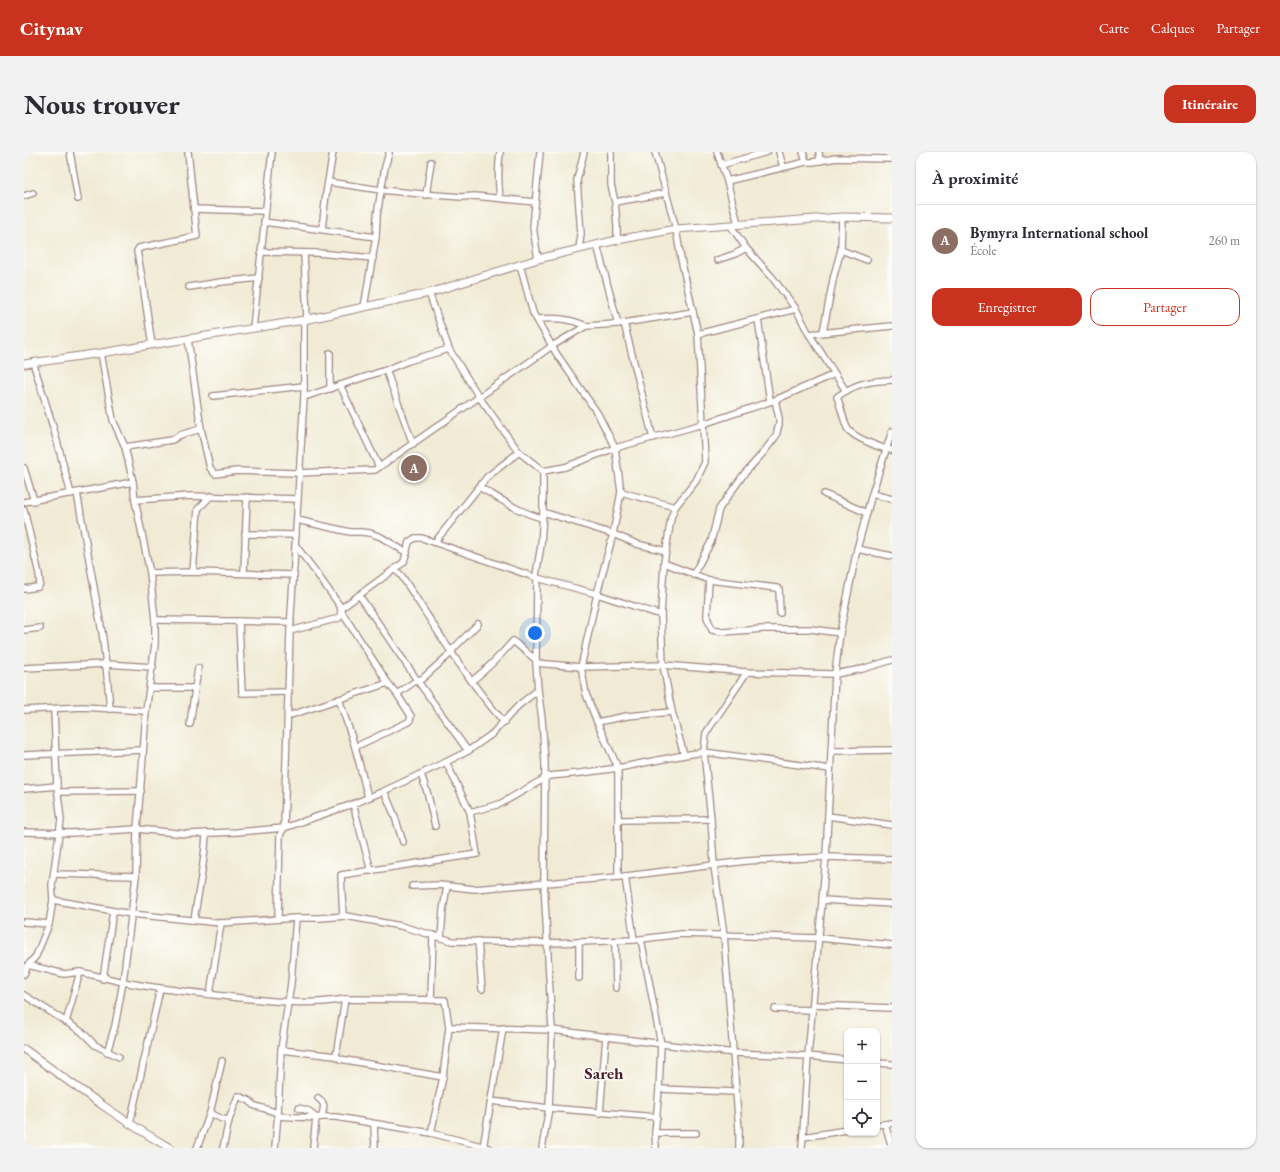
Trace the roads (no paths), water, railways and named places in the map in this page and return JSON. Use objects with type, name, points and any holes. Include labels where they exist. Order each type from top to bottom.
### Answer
[{"type":"street","points":[[70,152],[78,199]]},
{"type":"street","points":[[152,345],[137,251],[139,248],[198,236],[188,152]]},
{"type":"street","points":[[253,328],[272,152]]},
{"type":"street","points":[[322,229],[333,152]]},
{"type":"street","points":[[500,152],[498,164],[500,198]]},
{"type":"street","points":[[538,259],[533,227],[540,152]]},
{"type":"street","points":[[579,249],[581,234],[577,180],[584,152]]},
{"type":"street","points":[[611,152],[610,185],[615,202],[617,240]]},
{"type":"street","points":[[655,152],[676,229],[681,260],[698,334],[705,462],[696,481],[675,507],[671,518],[664,563],[661,615],[663,665],[672,712],[684,755]]},
{"type":"street","points":[[717,152],[727,181],[738,224]]},
{"type":"street","points":[[721,165],[767,152]]},
{"type":"street","points":[[779,152],[783,167]]},
{"type":"street","points":[[803,152],[806,162]]},
{"type":"street","points":[[819,152],[820,160]]},
{"type":"street","points":[[364,307],[373,258],[381,190],[389,153]]},
{"type":"street","points":[[727,181],[783,167],[820,160],[835,155],[892,159]]},
{"type":"street","points":[[426,195],[431,162]]},
{"type":"street","points":[[328,182],[426,195],[500,198],[535,202]]},
{"type":"street","points":[[24,196],[33,193]]},
{"type":"street","points":[[615,202],[666,193]]},
{"type":"street","points":[[194,209],[265,211]]},
{"type":"street","points":[[823,332],[834,275],[841,250],[842,217]]},
{"type":"street","points":[[24,364],[306,320],[429,293],[538,259],[617,240],[676,229],[842,217],[892,218]]},
{"type":"street","points":[[264,222],[376,237]]},
{"type":"street","points":[[730,225],[746,248],[796,309],[809,334],[846,391]]},
{"type":"street","points":[[597,245],[621,323],[653,438]]},
{"type":"street","points":[[718,260],[736,254],[746,248]]},
{"type":"street","points":[[841,250],[867,260]]},
{"type":"street","points":[[261,252],[304,253],[373,258]]},
{"type":"street","points":[[278,919],[280,835],[284,828],[290,631],[304,396],[306,320],[304,253]]},
{"type":"street","points":[[520,265],[537,319],[552,346],[598,414],[615,448],[621,492],[613,534],[597,594],[581,667],[586,694],[618,768],[618,877]]},
{"type":"street","points":[[189,287],[259,278]]},
{"type":"street","points":[[429,293],[449,349],[479,397],[519,452],[543,471],[565,467],[615,448],[703,424],[772,401],[835,374]]},
{"type":"street","points":[[698,334],[796,309]]},
{"type":"street","points":[[188,339],[201,429],[210,468],[215,474],[243,470],[299,473],[375,470],[552,346],[586,326],[621,323],[693,312]]},
{"type":"street","points":[[537,319],[560,318],[575,321],[586,326]]},
{"type":"street","points":[[693,574],[710,542],[719,509],[744,474],[776,436],[779,418],[772,401],[758,319]]},
{"type":"street","points":[[809,334],[892,326]]},
{"type":"street","points":[[304,396],[340,386],[408,361],[449,349]]},
{"type":"street","points":[[101,353],[113,420],[125,447],[134,500],[150,573],[155,620],[155,644],[146,711],[137,829],[136,876],[115,1026],[107,1052]]},
{"type":"street","points":[[330,353],[330,389]]},
{"type":"street","points":[[33,362],[74,493],[94,582],[106,664],[110,709]]},
{"type":"street","points":[[386,370],[413,444]]},
{"type":"street","points":[[889,450],[870,444],[848,430],[837,397],[857,384],[892,380]]},
{"type":"street","points":[[213,396],[304,386]]},
{"type":"street","points":[[340,386],[379,467]]},
{"type":"street","points":[[125,447],[172,440],[180,435],[201,429]]},
{"type":"street","points":[[802,1148],[808,1056],[826,857],[835,674],[840,633],[857,550],[872,494],[889,450],[892,431]]},
{"type":"street","points":[[435,542],[487,477],[519,452]]},
{"type":"street","points":[[24,468],[34,501]]},
{"type":"street","points":[[542,1148],[549,1108],[552,1030],[544,883],[545,763],[536,663],[536,575],[541,545],[543,471]]},
{"type":"street","points":[[24,502],[132,482]]},
{"type":"street","points":[[479,487],[536,517],[543,515],[613,534],[637,544],[666,551]]},
{"type":"street","points":[[621,492],[675,507]]},
{"type":"street","points":[[824,494],[867,513]]},
{"type":"street","points":[[872,494],[892,499]]},
{"type":"street","points":[[134,500],[190,496],[298,499]]},
{"type":"street","points":[[193,572],[198,509],[211,496]]},
{"type":"street","points":[[244,573],[247,497]]},
{"type":"street","points":[[24,510],[40,574],[40,584],[38,587],[24,589]]},
{"type":"street","points":[[296,520],[350,532],[370,533],[381,537],[406,553]]},
{"type":"street","points":[[245,534],[296,535]]},
{"type":"street","points":[[290,631],[339,618],[343,607],[404,562],[409,542],[415,538],[422,538],[435,542],[537,578],[597,594],[661,615]]},
{"type":"street","points":[[24,542],[31,540]]},
{"type":"street","points":[[296,546],[340,606],[341,611],[411,716],[410,720],[355,747]]},
{"type":"street","points":[[857,550],[892,556]]},
{"type":"street","points":[[664,563],[709,580],[777,588],[779,589],[780,613]]},
{"type":"street","points":[[394,569],[401,575],[489,705],[504,722]]},
{"type":"street","points":[[150,573],[193,572],[294,575]]},
{"type":"street","points":[[709,580],[707,617],[712,630],[723,632],[763,629],[811,629],[840,633]]},
{"type":"street","points":[[359,595],[468,751]]},
{"type":"street","points":[[155,620],[239,620],[291,622]]},
{"type":"street","points":[[239,620],[242,693],[289,692]]},
{"type":"street","points":[[397,694],[417,680],[422,679],[452,652],[453,649],[478,624]]},
{"type":"street","points":[[24,630],[40,628]]},
{"type":"street","points":[[472,681],[485,671],[503,653],[512,641],[536,660],[536,663]]},
{"type":"street","points":[[536,663],[581,667],[663,665],[747,672],[835,674],[892,660]]},
{"type":"street","points":[[24,668],[106,664],[153,667]]},
{"type":"street","points":[[190,724],[198,668]]},
{"type":"street","points":[[739,1148],[734,1053],[724,935],[714,866],[704,752],[706,733],[747,672]]},
{"type":"street","points":[[288,716],[388,683]]},
{"type":"street","points":[[150,688],[195,688]]},
{"type":"street","points":[[24,832],[60,833],[137,829],[187,834],[284,828],[384,791],[468,751],[492,734],[519,706],[538,690]]},
{"type":"street","points":[[339,699],[355,747],[368,797]]},
{"type":"street","points":[[24,710],[83,707],[146,711]]},
{"type":"street","points":[[24,974],[28,965],[36,956],[49,924],[54,900],[52,886],[61,820],[54,709]]},
{"type":"street","points":[[597,722],[627,716],[672,712]]},
{"type":"street","points":[[24,755],[143,750]]},
{"type":"street","points":[[831,751],[892,750]]},
{"type":"street","points":[[470,812],[500,804],[549,776],[581,774],[704,752],[714,752],[830,769]]},
{"type":"street","points":[[343,916],[341,874],[371,871],[477,854],[470,812],[446,762]]},
{"type":"street","points":[[421,774],[428,795],[435,826]]},
{"type":"street","points":[[24,789],[141,791]]},
{"type":"street","points":[[384,791],[394,814],[403,842]]},
{"type":"street","points":[[352,804],[371,871]]},
{"type":"street","points":[[828,816],[892,825]]},
{"type":"street","points":[[618,820],[711,819]]},
{"type":"street","points":[[194,921],[197,894],[204,864],[206,833]]},
{"type":"street","points":[[412,886],[447,886],[474,889],[618,877],[746,861],[826,857],[892,859]]},
{"type":"street","points":[[54,874],[136,876]]},
{"type":"street","points":[[626,876],[634,940]]},
{"type":"street","points":[[441,938],[443,910],[447,886]]},
{"type":"street","points":[[54,900],[131,914],[220,923],[343,916],[401,926],[452,940],[548,943],[634,940],[681,934],[819,938],[892,945]]},
{"type":"street","points":[[822,900],[892,904]]},
{"type":"street","points":[[103,979],[113,911]]},
{"type":"street","points":[[275,1148],[281,1050],[293,962],[296,918]]},
{"type":"street","points":[[24,922],[49,924]]},
{"type":"street","points":[[210,994],[220,923]]},
{"type":"street","points":[[431,1000],[433,935]]},
{"type":"street","points":[[641,939],[661,1044],[655,1133],[656,1148]]},
{"type":"street","points":[[478,941],[482,989]]},
{"type":"street","points":[[615,941],[616,988]]},
{"type":"street","points":[[579,942],[579,978]]},
{"type":"street","points":[[28,965],[64,974],[80,972],[103,979],[160,989],[288,1003],[332,1002],[345,999],[446,1000],[449,1027],[443,1077],[431,1133]]},
{"type":"street","points":[[66,1022],[80,972]]},
{"type":"street","points":[[130,1123],[160,989]]},
{"type":"street","points":[[24,995],[82,1032],[95,1045],[119,1057]]},
{"type":"street","points":[[336,1056],[345,999]]},
{"type":"street","points":[[775,1009],[892,1008]]},
{"type":"street","points":[[449,1027],[552,1030],[734,1053],[808,1056],[844,1060]]},
{"type":"street","points":[[223,1148],[229,1120],[238,1096],[250,1101],[253,1106],[278,1114],[316,1118],[336,1117],[431,1133],[485,1147],[503,1028]]},
{"type":"street","points":[[600,1113],[606,1037]]},
{"type":"street","points":[[24,1049],[91,1097],[170,1148]]},
{"type":"street","points":[[281,1050],[336,1056],[340,1059],[443,1077]]},
{"type":"street","points":[[197,1148],[210,1113],[222,1061]]},
{"type":"street","points":[[880,1063],[892,1064]]},
{"type":"street","points":[[659,1089],[736,1092]]},
{"type":"street","points":[[318,1098],[324,1105],[322,1117]]},
{"type":"street","points":[[491,1101],[600,1113],[657,1117]]},
{"type":"street","points":[[299,1108],[309,1111],[316,1118]]},
{"type":"street","points":[[210,1113],[222,1119],[229,1120]]},
{"type":"street","points":[[313,1148],[316,1118]]},
{"type":"street","points":[[880,1125],[892,1123]]},
{"type":"street","points":[[374,1124],[375,1148]]},
{"type":"street","points":[[885,1124],[892,1148]]},
{"type":"street","points":[[803,1137],[844,1130]]},
{"type":"street","points":[[655,1133],[696,1133]]},
{"type":"place","name":"Bymyra International school","points":[[414,468]]},
{"type":"district","name":"Sareh","points":[[604,1073]]}]
